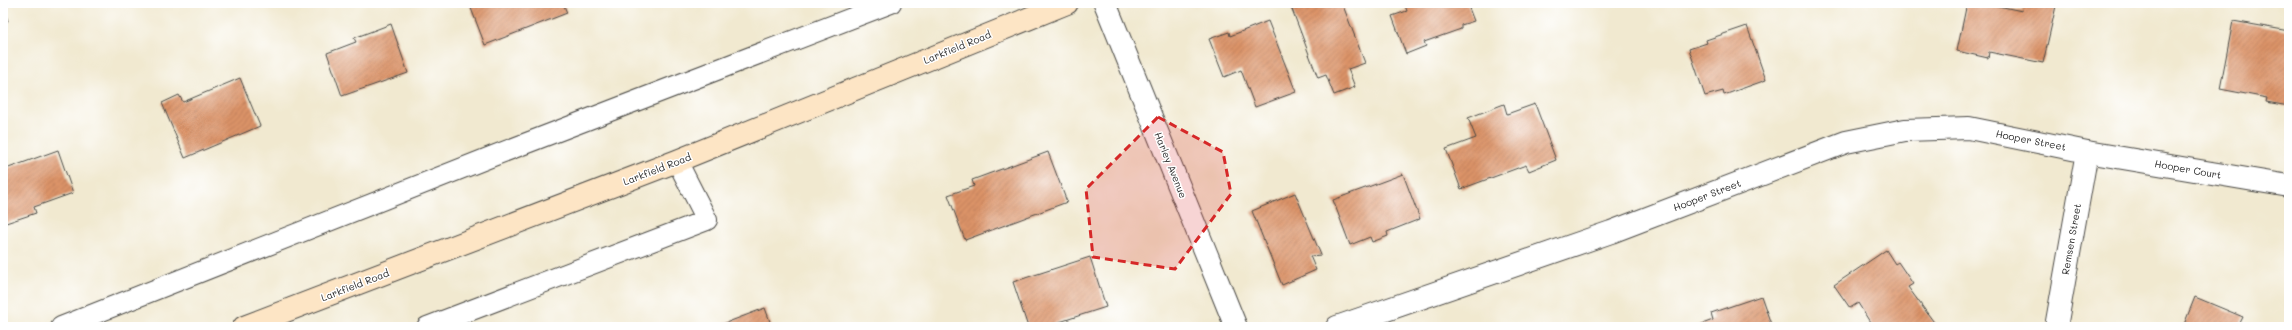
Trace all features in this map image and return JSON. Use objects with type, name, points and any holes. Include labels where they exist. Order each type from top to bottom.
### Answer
[{"type":"main road","name":"Larkfield Road","points":[[244,327],[677,161],[1067,3]]},
{"type":"street","name":"Harley Avenue","points":[[1104,3],[1236,327]]},
{"type":"street","name":"Hooper Street","points":[[1337,327],[1611,232],[1846,142],[1906,130],[1969,128],[2087,152]]},
{"type":"street","name":"Hooper Court","points":[[2087,152],[2289,186]]},
{"type":"street","name":"Remsen Street","points":[[2056,327],[2087,152]]},
{"type":"lane","points":[[61,327],[486,159],[891,3]]},
{"type":"lane","points":[[427,327],[706,220],[677,161]]},
{"type":"highlighted area","points":[[1158,117],[1223,152],[1231,194],[1175,269],[1093,257],[1086,189]]},
{"type":"building","points":[[469,3],[563,3],[567,13],[485,45]]},
{"type":"building","points":[[1342,3],[1365,63],[1348,69],[1355,87],[1334,95],[1326,75],[1318,78],[1290,4]]},
{"type":"building","points":[[1404,3],[1467,3],[1474,21],[1461,25],[1461,29],[1424,42],[1426,46],[1406,54],[1392,16],[1407,11]]},
{"type":"building","points":[[1967,3],[1984,3],[2022,11],[2023,3],[2040,3],[2056,6],[2043,63],[1989,52],[1988,58],[1957,51]]},
{"type":"building","points":[[3,6],[8,21],[3,23]]},
{"type":"building","points":[[1268,21],[1296,92],[1255,107],[1241,70],[1224,77],[1209,39],[1229,32],[1230,36]]},
{"type":"building","points":[[2233,21],[2289,31],[2289,106],[2266,102],[2267,98],[2220,89]]},
{"type":"building","points":[[391,24],[408,73],[342,96],[327,53],[356,42],[354,38]]},
{"type":"building","points":[[1747,26],[1766,80],[1724,95],[1723,91],[1705,96],[1689,49],[1707,43],[1706,40]]},
{"type":"building","points":[[240,78],[260,126],[185,158],[162,103],[179,95],[183,102]]},
{"type":"building","points":[[1504,104],[1507,114],[1535,104],[1556,160],[1529,171],[1526,165],[1461,189],[1446,149],[1476,138],[1468,118]]},
{"type":"building","points":[[58,150],[73,193],[34,207],[36,213],[6,223],[3,215],[3,170]]},
{"type":"building","points":[[1048,152],[1067,202],[965,240],[948,195],[974,186],[972,180]]},
{"type":"building","points":[[1403,174],[1420,219],[1387,232],[1388,236],[1372,242],[1370,237],[1350,245],[1333,200]]},
{"type":"building","points":[[1295,193],[1321,255],[1310,256],[1316,270],[1282,285],[1252,211]]},
{"type":"building","points":[[1886,250],[1895,264],[1898,262],[1913,284],[1908,287],[1936,325],[1933,327],[1873,327],[1858,303],[1850,308],[1834,285]]},
{"type":"building","points":[[1090,257],[1106,307],[1044,327],[1028,327],[1013,282]]},
{"type":"building","points":[[1761,296],[1772,327],[1694,327],[1713,320],[1711,313]]},
{"type":"building","points":[[2195,297],[2243,317],[2238,327],[2183,327]]},
{"type":"building","points":[[765,308],[772,327],[715,327]]}]
